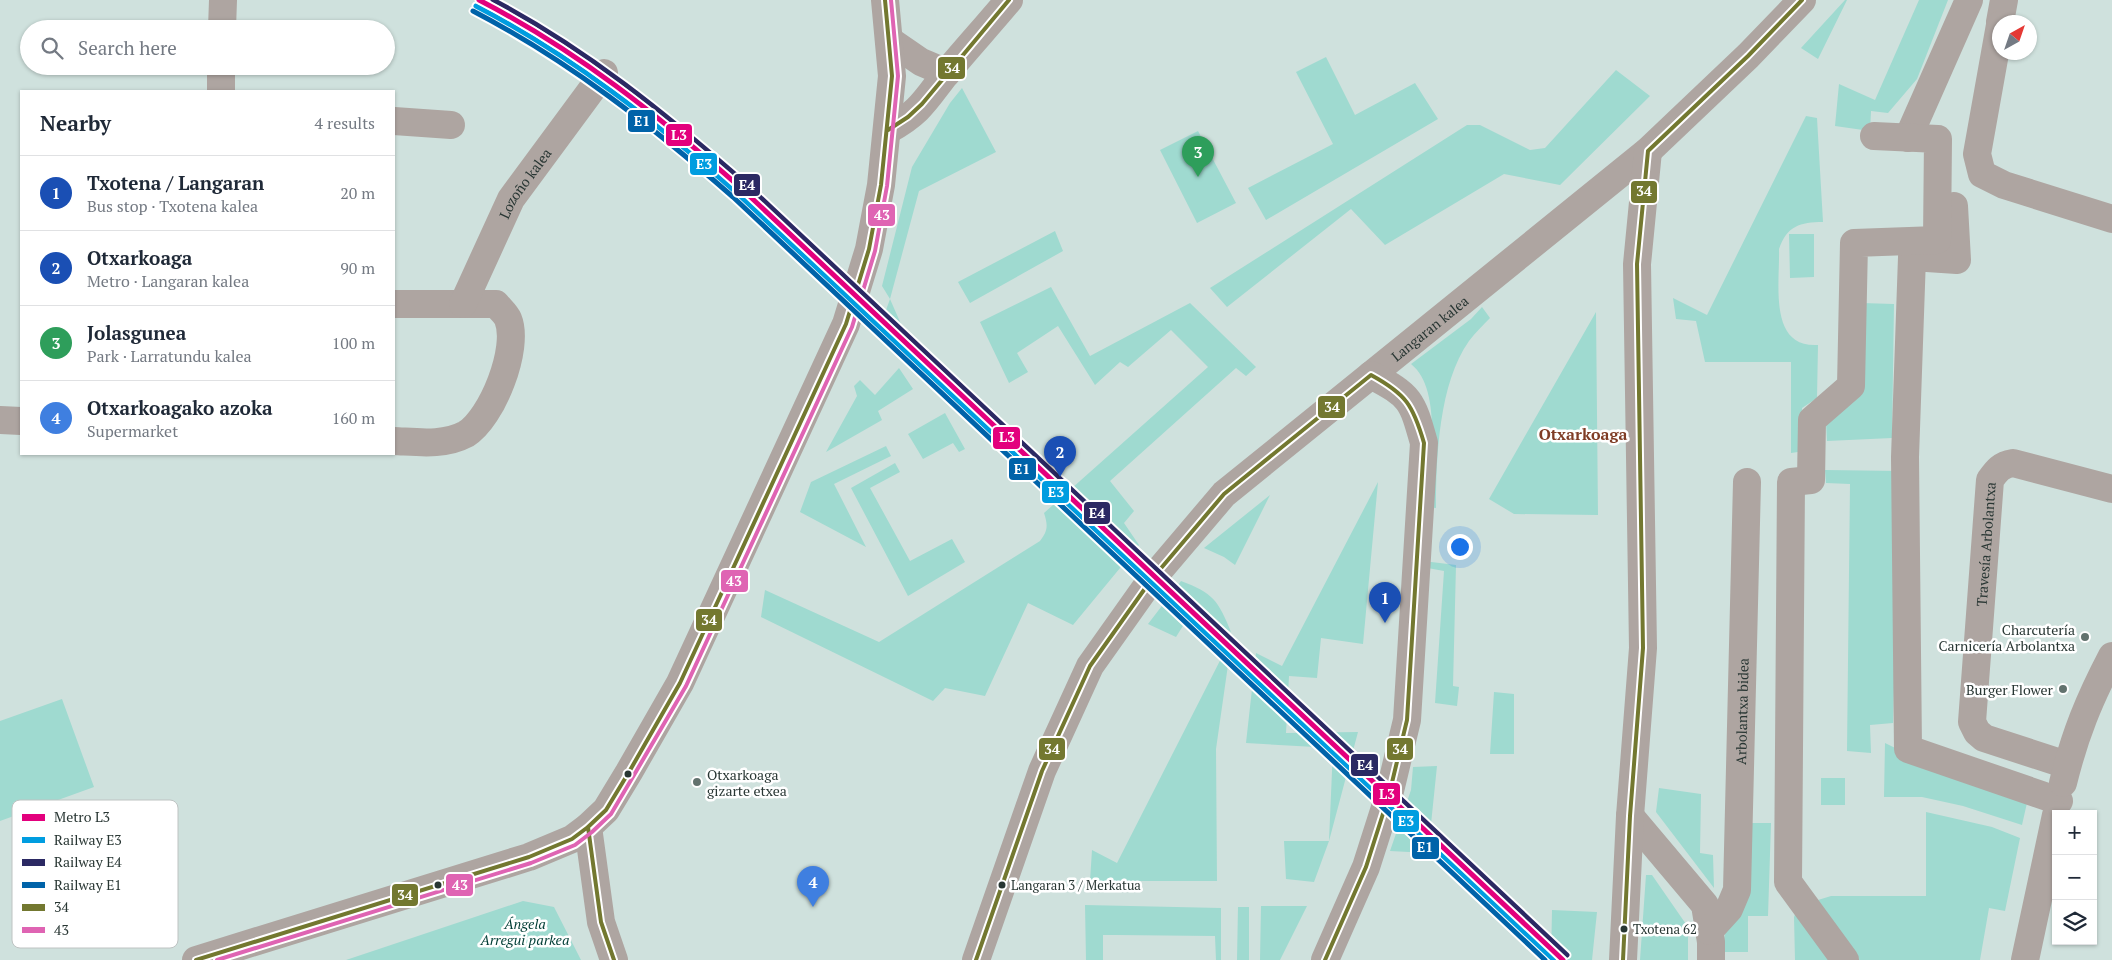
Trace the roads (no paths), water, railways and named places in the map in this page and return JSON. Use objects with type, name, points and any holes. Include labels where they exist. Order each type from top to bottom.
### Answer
[{"type":"street","points":[[222,20],[223,0]]},
{"type":"street","points":[[196,960],[529,857],[572,839],[606,810],[680,684],[846,324],[869,249],[881,185],[888,130],[892,76],[885,0]]},
{"type":"street","points":[[888,130],[910,118],[933,94],[947,73],[1009,0]]},
{"type":"street","name":"Langaran kalea","points":[[976,960],[1042,771],[1090,666],[1151,580],[1224,494],[1648,151],[1748,56],[1802,0]]},
{"type":"street","points":[[1908,138],[1969,0]]},
{"type":"street","points":[[2002,15],[2004,0]]},
{"type":"street","points":[[889,40],[921,62],[947,73]]},
{"type":"street","points":[[1994,60],[1977,154],[1982,174],[2004,186],[2112,219]]},
{"type":"street","name":"Lozoño kalea","points":[[463,304],[511,199],[604,73]]},
{"type":"street","points":[[221,75],[221,90]]},
{"type":"street","points":[[395,121],[452,125]]},
{"type":"street","points":[[1844,960],[1788,882],[1791,482],[1812,480],[1812,420],[1852,386],[1854,243],[1937,240],[1938,139],[1874,136]]},
{"type":"street","points":[[1623,960],[1630,816],[1643,648],[1637,264],[1648,151]]},
{"type":"street","points":[[1953,182],[1957,260],[1912,257],[1905,458],[1908,749],[2057,810],[2067,765],[2088,702],[2112,656]]},
{"type":"street","points":[[395,304],[496,304],[508,319],[511,340],[500,387],[484,415],[466,434],[436,443],[395,441]]},
{"type":"street","points":[[1325,960],[1366,867],[1389,795],[1407,720],[1424,443],[1414,407],[1398,389],[1371,375]]},
{"type":"street","points":[[0,420],[20,421]]},
{"type":"street","name":"Travesía Arbolantxa","points":[[2067,765],[1984,738],[1977,732],[1972,722],[1990,480],[2004,464],[2013,463],[2112,489]]},
{"type":"street","name":"Arbolantxa bidea","points":[[1709,931],[1729,909],[1737,890],[1747,482]]},
{"type":"street","points":[[1630,816],[1705,905],[1711,960]]},
{"type":"street","points":[[588,827],[601,922],[614,960]]},
{"type":"street","points":[[2025,960],[2052,833]]},
{"type":"metro line","name":"L3","points":[[479,0],[515,19],[583,62],[648,110],[741,188],[1563,960]]},
{"type":"rail line","name":"E4","points":[[493,0],[593,61],[685,132],[745,183],[1567,955]]},
{"type":"rail line","name":"E3","points":[[476,6],[546,46],[612,91],[675,140],[737,193],[1554,960]]},
{"type":"rail line","name":"E1","points":[[473,11],[543,51],[609,96],[672,145],[733,197],[1545,960]]},
{"type":"place","name":"Jolasgunea","points":[[1198,177]]},
{"type":"place","name":"Otxarkoaga","points":[[1060,477]]},
{"type":"place","name":"Txotena / Langaran","points":[[1385,623]]},
{"type":"place","name":"Charcutería Carnicería Arbolantxa","points":[[2085,637]]},
{"type":"place","name":"Burger Flower","points":[[2063,689]]},
{"type":"place","name":"Otxarkoaga gizarte etxea","points":[[697,782]]},
{"type":"place","name":"Langaran 3 / Merkatua","points":[[1002,885]]},
{"type":"place","name":"Otxarkoagako azoka","points":[[813,907]]},
{"type":"place","name":"Txotena 62","points":[[1624,929]]},
{"type":"district","name":"Otxarkoaga","points":[[1583,434]]},
{"type":"park label","name":"Ángela Arregui parkea","points":[[525,932]]}]
